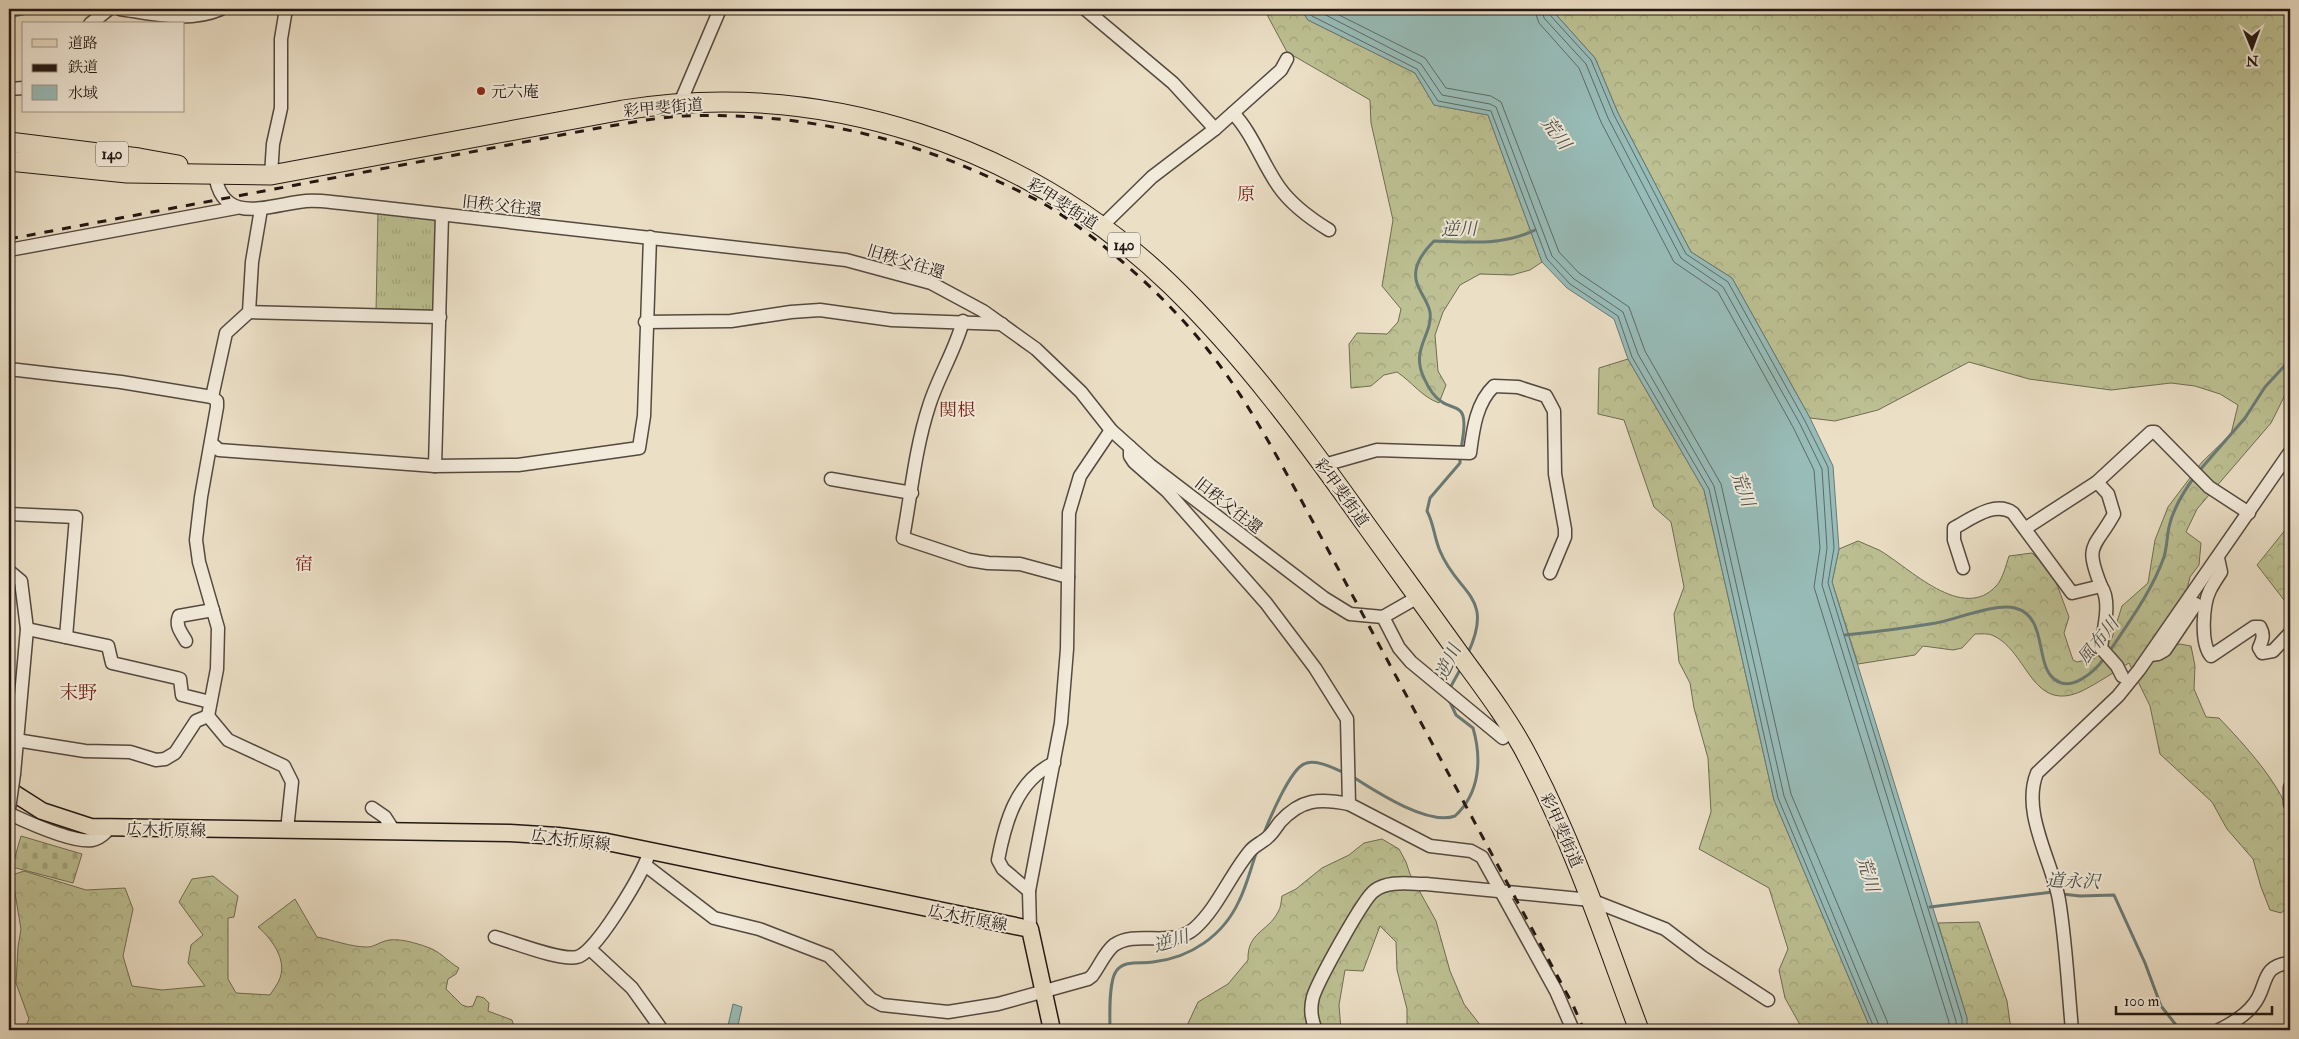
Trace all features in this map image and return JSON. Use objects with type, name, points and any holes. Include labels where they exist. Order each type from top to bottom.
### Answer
[{"type":"highway","name":"彩甲斐街道","points":[[9,161],[127,174],[271,175],[656,105],[746,102],[800,106],[860,116],[941,140],[1011,171],[1060,198],[1204,310],[1324,465],[1498,706],[1529,759],[1564,829],[1639,1030]]},
{"type":"highway","name":"彩甲斐街道","points":[[9,142],[138,158],[215,174]]},
{"type":"main road","name":"広木折原線","points":[[11,782],[42,811],[76,823],[106,828],[394,831],[558,836],[608,842],[648,858],[1030,929],[1052,1030]]},
{"type":"street","points":[[93,22],[109,9]]},
{"type":"street","points":[[120,9],[180,17],[205,14],[220,9]]},
{"type":"street","points":[[271,175],[273,144],[281,108],[281,39],[286,9]]},
{"type":"street","points":[[680,103],[720,9]]},
{"type":"street","points":[[1085,9],[1173,83],[1215,129]]},
{"type":"street","points":[[1101,228],[1152,177],[1233,114],[1281,70],[1287,59]]},
{"type":"street","points":[[9,89],[22,88]]},
{"type":"street","points":[[1233,114],[1246,130],[1278,186],[1287,197],[1329,230]]},
{"type":"street","points":[[215,174],[219,191],[236,208]]},
{"type":"street","name":"旧秩父往還","points":[[9,251],[236,208],[261,209],[307,201],[846,260],[879,267],[931,283],[984,311],[1036,349],[1074,385],[1102,416],[1111,430],[1130,447],[1324,598],[1350,614],[1383,617]]},
{"type":"street","points":[[249,312],[252,262],[261,209]]},
{"type":"street","points":[[435,466],[442,215]]},
{"type":"street","points":[[211,443],[219,450],[435,466],[518,465],[639,448],[644,416],[650,238]]},
{"type":"street","points":[[646,322],[731,322],[791,312],[820,310],[892,320],[963,321],[1002,324]]},
{"type":"street","points":[[212,397],[226,333],[249,312],[440,317]]},
{"type":"street","points":[[963,321],[958,341],[929,404],[903,538],[969,560],[988,563],[1020,564],[1068,577]]},
{"type":"street","points":[[9,368],[212,397],[217,401],[201,497],[196,550],[218,628],[217,669],[208,716],[228,740],[284,766],[292,782],[287,830]]},
{"type":"street","points":[[1324,465],[1377,450],[1470,453],[1475,419],[1489,390],[1494,386],[1518,387],[1546,396],[1554,411],[1555,474],[1565,529],[1565,537],[1550,574]]},
{"type":"street","points":[[1030,929],[1029,891],[1061,723],[1067,649],[1067,530],[1072,497],[1080,476],[1111,430]]},
{"type":"street","points":[[2026,528],[2098,482],[2151,432],[2155,432],[2209,487],[2249,513]]},
{"type":"street","points":[[1130,447],[1130,456],[1134,462],[1167,491],[1266,603],[1315,668],[1347,719],[1349,804]]},
{"type":"street","points":[[2072,1030],[2059,899],[2034,814],[2032,794],[2037,773],[2118,696],[2141,667],[2290,452]]},
{"type":"street","points":[[831,479],[912,493]]},
{"type":"street","points":[[2098,482],[2108,494],[2114,514],[2091,552],[2091,562],[2105,592],[2106,606],[2101,648],[2117,666],[2122,676]]},
{"type":"street","points":[[1963,568],[1954,540],[1954,528],[1992,509],[2000,508],[2013,513],[2026,528],[2072,593],[2101,586]]},
{"type":"street","points":[[9,514],[76,517],[66,637]]},
{"type":"street","points":[[2218,558],[2221,572],[2208,596],[2204,639],[2206,650],[2210,656],[2254,627],[2260,627],[2263,632],[2264,636],[2258,648],[2262,653],[2273,651],[2290,633]]},
{"type":"street","points":[[9,571],[21,581],[28,630],[11,782],[10,814],[45,829],[82,839],[91,840],[99,837],[106,832],[106,828]]},
{"type":"street","points":[[2150,655],[2158,654],[2165,650],[2185,623],[2195,605],[2208,596]]},
{"type":"street","points":[[1418,597],[1383,617],[1399,648],[1411,662],[1503,738]]},
{"type":"street","points":[[186,641],[179,630],[177,622],[179,616],[213,610]]},
{"type":"street","points":[[28,630],[108,646],[112,663],[180,679],[182,694],[210,702]]},
{"type":"street","points":[[2091,722],[2091,714],[2110,694],[2122,676],[2136,666],[2141,667]]},
{"type":"street","points":[[16,740],[85,751],[130,752],[156,760],[165,759],[174,753],[196,721],[208,716]]},
{"type":"street","points":[[1029,891],[1003,869],[998,860],[1004,826],[1016,800],[1044,768],[1054,763]]},
{"type":"street","points":[[2290,787],[2290,804]]},
{"type":"street","points":[[495,937],[559,956],[578,957],[590,949],[612,920],[648,858],[714,918],[759,929],[829,956],[871,999],[882,1005],[948,1012],[998,1004],[1088,979],[1114,945],[1120,942],[1171,938],[1186,934],[1195,928],[1216,901],[1251,850],[1269,837],[1280,822],[1297,807],[1315,801],[1349,804],[1430,846],[1478,853],[1502,892],[1556,991],[1573,1030]]},
{"type":"street","points":[[372,808],[385,817],[394,831]]},
{"type":"street","points":[[1316,1030],[1311,1011],[1318,985],[1367,898],[1374,890],[1384,885],[1426,884],[1591,900],[1666,929],[1702,958],[1768,1000]]},
{"type":"street","points":[[590,949],[632,988],[662,1030]]},
{"type":"street","points":[[2219,1030],[2241,1016],[2254,1004],[2270,970],[2277,965],[2290,963]]},
{"type":"green space","points":[[1264,9],[1301,9],[1308,20],[1415,73],[1434,105],[1488,115],[1542,262],[1530,270],[1512,275],[1480,274],[1460,285],[1443,312],[1435,335],[1438,371],[1446,385],[1439,403],[1427,397],[1397,372],[1384,375],[1371,386],[1351,388],[1349,344],[1357,333],[1387,334],[1398,322],[1401,309],[1382,286],[1393,220],[1371,123],[1370,100],[1287,52]]},
{"type":"green space","points":[[1551,9],[2290,9],[2290,385],[2271,423],[2197,509],[2186,532],[2201,543],[2199,565],[2190,577],[2184,601],[2163,648],[2180,644],[2191,646],[2195,666],[2194,689],[2206,717],[2219,718],[2262,767],[2281,796],[2290,822],[2290,842],[2285,875],[2286,909],[2281,913],[2270,910],[2253,859],[2227,829],[2212,802],[2160,754],[2150,706],[2129,663],[2082,691],[2065,696],[2052,694],[2041,688],[2005,644],[1990,634],[1975,634],[1962,648],[1953,650],[1923,646],[1915,655],[1858,664],[1832,582],[1839,549],[1858,541],[1879,550],[1936,588],[1953,596],[1968,598],[1983,595],[1997,585],[2003,575],[2009,556],[2032,553],[2053,574],[2069,617],[2064,633],[2073,660],[2077,662],[2095,658],[2112,638],[2122,606],[2148,583],[2155,540],[2168,507],[2202,462],[2231,434],[2238,405],[2220,394],[2195,386],[2171,383],[2111,390],[2029,379],[1969,362],[1878,410],[1835,421],[1810,418],[1732,278],[1691,252],[1618,113],[1595,58]]},
{"type":"green space","points":[[378,210],[439,219],[437,314],[376,312]]},
{"type":"green space","points":[[1628,359],[1704,490],[1774,800],[1871,1030],[1803,1030],[1785,998],[1779,970],[1788,949],[1769,888],[1699,849],[1711,812],[1708,758],[1694,708],[1690,683],[1679,662],[1674,614],[1684,587],[1671,522],[1654,507],[1624,420],[1598,414],[1599,368]]},
{"type":"green space","points":[[2290,524],[2290,596],[2284,600],[2257,565]]},
{"type":"green space","points":[[21,836],[82,854],[73,883],[12,867]]},
{"type":"green space","points":[[1382,839],[1399,849],[1406,862],[1410,874],[1436,921],[1450,971],[1464,1004],[1484,1030],[1407,1030],[1407,1009],[1397,970],[1396,942],[1380,926],[1363,971],[1345,970],[1339,1005],[1341,1030],[1185,1030],[1198,1002],[1228,984],[1248,960],[1254,938],[1274,919],[1280,909],[1282,896],[1296,889],[1322,868],[1349,855],[1364,843]]},
{"type":"green space","points":[[24,871],[86,890],[125,888],[133,909],[123,956],[132,986],[162,990],[205,986],[188,963],[191,945],[203,935],[179,902],[192,879],[213,876],[238,896],[234,917],[228,918],[228,979],[236,993],[270,995],[277,985],[282,971],[280,956],[273,943],[258,927],[295,899],[317,937],[361,947],[372,946],[390,940],[400,940],[436,951],[459,968],[456,974],[448,979],[446,989],[462,1005],[473,1006],[477,996],[484,998],[489,1003],[488,1011],[512,1020],[515,1030],[24,1030],[29,1019],[16,983],[21,929],[12,875]]},
{"type":"green space","points":[[1979,922],[2007,1001],[2011,1030],[1966,1030],[1967,1018],[1938,923]]},
{"type":"green space","points":[[9,956],[10,1003],[14,1030],[9,1030]]},
{"type":"water","name":"荒川","points":[[1301,9],[1551,9],[1595,58],[1618,113],[1691,252],[1732,278],[1810,418],[1833,466],[1839,549],[1832,582],[1967,1018],[1967,1030],[1871,1030],[1774,800],[1704,490],[1628,359],[1614,319],[1567,288],[1542,262],[1488,115],[1434,105],[1415,73],[1308,20]]},
{"type":"water","points":[[733,1004],[742,1007],[737,1030],[727,1030]]},
{"type":"waterway","points":[[9,17],[46,9]]},
{"type":"waterway","points":[[169,9],[186,10]]},
{"type":"waterway","name":"逆川","points":[[1461,450],[1464,433],[1462,413],[1436,397],[1427,385],[1420,368],[1419,359],[1430,320],[1430,312],[1416,282],[1417,266],[1423,254],[1434,241],[1498,241],[1510,239],[1535,230]]},
{"type":"waterway","name":"風布川","points":[[2199,471],[2245,418],[2265,387],[2290,360]]},
{"type":"waterway","name":"逆川","points":[[1460,456],[1460,463],[1430,498],[1427,511],[1436,541],[1447,566],[1471,597],[1476,607],[1478,619],[1468,653]]},
{"type":"waterway","name":"風布川","points":[[2109,652],[2140,606],[2159,570],[2166,549],[2173,513],[2195,476]]},
{"type":"waterway","name":"風布川","points":[[1845,635],[1936,623],[1987,609],[2007,607],[2025,612],[2032,619],[2039,638],[2046,668],[2058,682],[2065,684],[2081,680],[2095,669],[2105,657]]},
{"type":"waterway","name":"逆川","points":[[1450,688],[1461,668]]},
{"type":"waterway","name":"逆川","points":[[1353,777],[1402,806],[1417,812],[1444,818],[1455,816],[1470,797],[1474,786],[1477,775],[1478,752],[1473,728],[1456,715],[1449,700]]},
{"type":"waterway","name":"逆川","points":[[1264,833],[1287,785],[1293,775],[1304,764],[1319,763],[1345,773]]},
{"type":"waterway","name":"逆川","points":[[1110,1030],[1111,990],[1117,970],[1128,964],[1167,960],[1180,956],[1215,935],[1232,914],[1239,901],[1257,851]]},
{"type":"waterway","name":"道永沢","points":[[1930,907],[2053,892]]},
{"type":"waterway","name":"道永沢","points":[[2062,894],[2080,896],[2114,895],[2145,963],[2161,1006],[2180,1030]]},
{"type":"railway","points":[[9,239],[593,129],[683,116],[763,118],[803,122],[842,129],[918,149],[956,163],[1030,196],[1072,222],[1155,291],[1208,350],[1233,385],[1299,496],[1573,1005],[1584,1030]]},
{"type":"place","name":"元六庵","points":[[481,91]]},
{"type":"district","name":"原","points":[[1246,194]]},
{"type":"district","name":"関根","points":[[957,410]]},
{"type":"district","name":"宿","points":[[304,564]]},
{"type":"district","name":"末野","points":[[78,692]]}]
